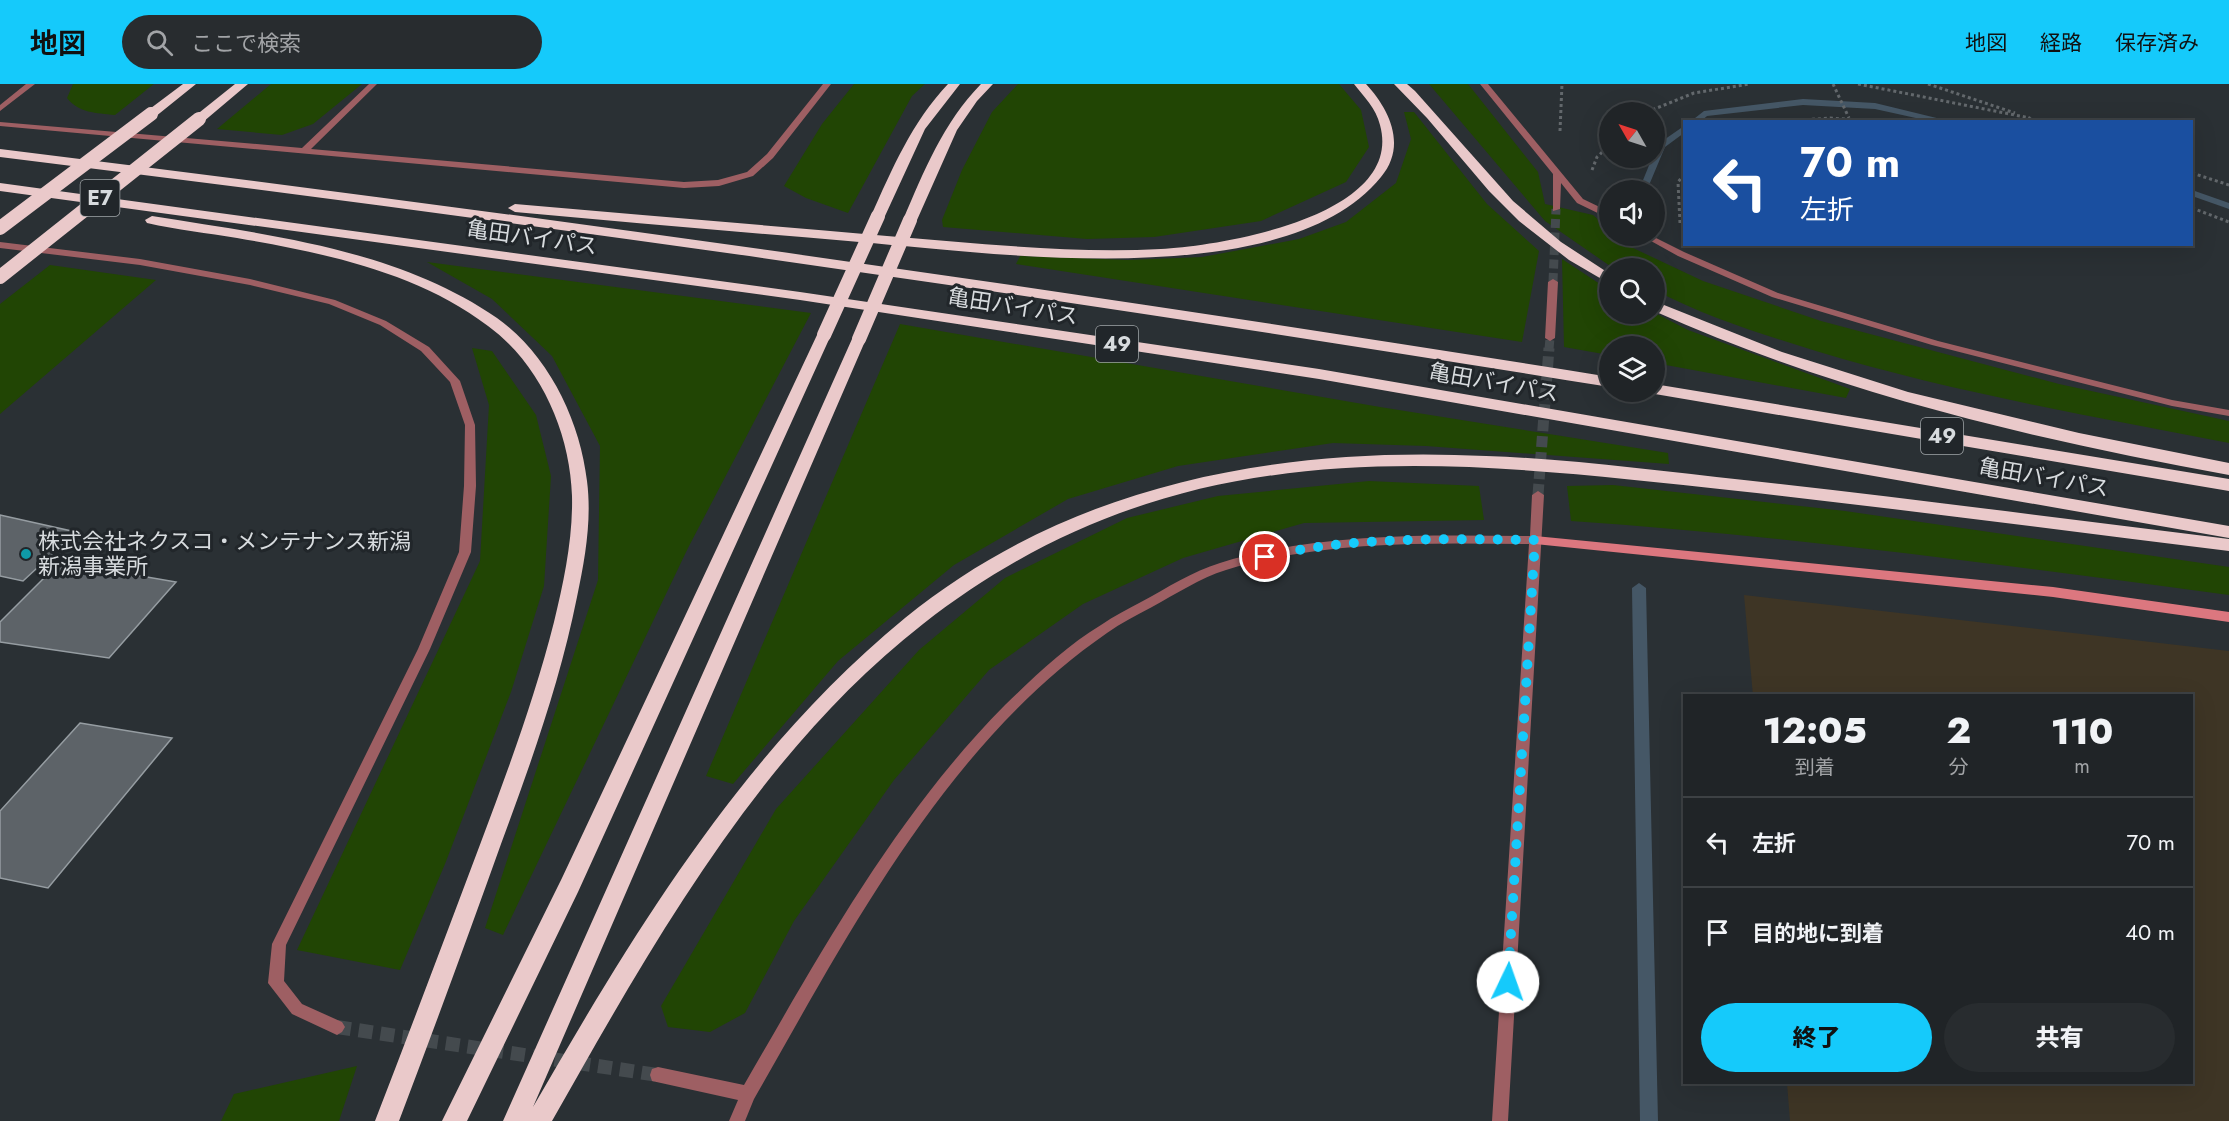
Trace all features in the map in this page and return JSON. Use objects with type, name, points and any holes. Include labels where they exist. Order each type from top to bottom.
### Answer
[{"type":"highway","name":"E7","points":[[0,228],[190,84]]},
{"type":"highway","name":"E7","points":[[0,277],[242,84]]},
{"type":"highway","points":[[454,1121],[575,874],[907,151],[926,118],[954,84]]},
{"type":"highway","points":[[515,1121],[859,339],[936,158],[968,104],[987,84]]},
{"type":"highway","points":[[292,189],[1057,252],[1164,253],[1215,248],[1284,231],[1327,214],[1356,197],[1374,180],[1385,162],[1390,144],[1389,127],[1381,109],[1360,84]]},
{"type":"highway","points":[[1400,84],[1506,202],[1541,234],[1599,274]]},
{"type":"highway","name":"亀田バイパス","points":[[0,153],[292,189],[1314,333],[1599,380]]},
{"type":"highway","name":"亀田バイパス","points":[[0,187],[800,296],[1319,374],[2229,532]]},
{"type":"highway","points":[[0,197],[270,240],[353,260],[404,276],[435,288],[496,324],[521,348],[542,375],[559,406],[571,439],[579,480],[580,525],[574,570],[558,645],[532,733],[387,1121]]},
{"type":"highway","points":[[1665,310],[1749,346],[1885,391],[2037,429],[2229,469]]},
{"type":"highway","name":"亀田バイパス","points":[[1665,391],[2229,485]]},
{"type":"highway","points":[[539,1121],[612,992],[680,888],[744,797],[800,729],[858,670],[912,623],[963,584],[1017,550],[1129,500],[1189,484],[1264,469],[1319,462],[1388,459],[1462,460],[1779,490],[2229,545]]},
{"type":"street","points":[[0,109],[31,84]]},
{"type":"street","points":[[304,151],[373,84]]},
{"type":"street","points":[[0,124],[684,185],[719,183],[750,174],[770,156],[827,84]]},
{"type":"street","points":[[1484,84],[1580,201],[1599,210]]},
{"type":"street","points":[[1556,209],[1557,174]]},
{"type":"street","points":[[0,245],[140,262],[250,282],[332,302],[383,323],[425,349],[455,381],[470,424],[470,486],[465,552],[424,649],[279,944],[276,983],[297,1010],[337,1027]]},
{"type":"street","points":[[1665,246],[1775,295],[1935,343],[2172,402],[2229,413]]},
{"type":"street","points":[[1550,338],[1553,282]]},
{"type":"street","points":[[1500,1121],[1538,495]]},
{"type":"street","points":[[737,1121],[748,1094],[865,892],[939,789],[1010,706],[1077,645],[1146,601],[1222,566],[1296,549],[1401,539],[1535,540],[2053,592],[2229,617]]},
{"type":"street","points":[[658,1075],[748,1094]]},
{"type":"path","points":[[1665,105],[1694,93],[1750,84]]},
{"type":"path","points":[[1833,84],[1850,118]]},
{"type":"path","points":[[1858,84],[2030,118]]},
{"type":"path","points":[[1928,84],[2034,120]]},
{"type":"path","points":[[1788,120],[1807,117],[1868,120]]},
{"type":"path","points":[[2193,173],[2229,185]]},
{"type":"path","points":[[1682,254],[1678,182],[1683,176]]},
{"type":"path","points":[[2193,208],[2229,222]]},
{"type":"shaded area","points":[[1744,595],[2229,651],[2229,1121],[1790,1121],[1787,1084],[2193,1084],[2193,694],[1753,694]]},
{"type":"green space","points":[[73,84],[154,84],[115,115],[101,114],[77,107],[67,98]]},
{"type":"green space","points":[[271,84],[362,84],[313,124],[282,135],[217,129]]},
{"type":"green space","points":[[854,84],[925,84],[912,96],[848,213],[806,198],[784,186],[822,124]]},
{"type":"green space","points":[[1018,84],[1339,84],[1361,110],[1369,147],[1346,182],[1261,221],[1154,237],[1087,239],[943,227],[942,220],[962,170],[992,112]]},
{"type":"green space","points":[[1429,84],[1468,84],[1538,172],[1545,204],[1593,215],[1599,220],[1599,246],[1630,246],[1654,258],[1599,258],[1545,221]]},
{"type":"green space","points":[[1404,112],[1414,112],[1487,204],[1539,251],[1522,342],[1016,264],[1020,256],[1128,260],[1202,257],[1299,239],[1346,222],[1396,183],[1411,139]]},
{"type":"green space","points":[[1562,259],[1599,283],[1599,324],[1665,324],[1665,318],[1688,330],[1850,389],[1846,398],[1665,365],[1665,336],[1599,336],[1599,353],[1564,347]]},
{"type":"green space","points":[[427,262],[811,313],[688,548],[503,935],[485,928],[598,580],[600,446],[552,356],[492,299]]},
{"type":"green space","points":[[1665,263],[1703,281],[1821,321],[2059,384],[2229,421],[2229,443],[1918,379],[1795,345],[1694,309],[1665,295]]},
{"type":"green space","points":[[50,265],[156,280],[0,414],[0,304]]},
{"type":"green space","points":[[900,324],[1380,407],[1668,453],[1669,464],[1426,446],[1333,443],[1178,466],[1068,499],[954,565],[838,661],[733,784],[706,776]]},
{"type":"green space","points":[[472,348],[492,351],[536,415],[551,476],[544,586],[511,692],[445,864],[400,970],[297,950],[480,561],[489,405]]},
{"type":"green space","points":[[1369,481],[1479,486],[1484,520],[1304,523],[1183,558],[1083,604],[989,670],[894,780],[794,921],[745,1013],[710,1032],[668,1027],[661,1006],[776,809],[919,650],[1005,578],[1127,518],[1218,496]]},
{"type":"green space","points":[[1613,485],[1845,511],[2229,567],[2229,595],[1818,543],[1571,521],[1567,486]]},
{"type":"green space","points":[[357,1066],[339,1121],[221,1121],[234,1094]]},
{"type":"building","name":"株式会社ネクスコ・メンテナンス新潟 新潟事業所","points":[[0,515],[76,532],[23,581],[0,576]]},
{"type":"building","points":[[60,562],[176,582],[109,658],[0,642],[0,622]]},
{"type":"building","points":[[80,723],[172,738],[48,888],[0,878],[0,811]]},
{"type":"waterway","points":[[1696,120],[1704,114],[1803,102],[1875,106],[1940,120]]},
{"type":"waterway","points":[[1647,180],[1661,146],[1683,130]]},
{"type":"waterway","points":[[2193,193],[2229,206]]},
{"type":"waterway","points":[[1639,588],[1649,1121]]},
{"type":"tunnel","points":[[1553,282],[1556,209]]},
{"type":"tunnel","points":[[1549,349],[1550,338]]},
{"type":"tunnel","points":[[1538,495],[1549,348]]},
{"type":"tunnel","points":[[337,1027],[658,1075]]},
{"type":"place","name":"株式会社ネクスコ・メンテナンス新潟 新潟事業所","points":[[26,554]]},
{"type":"route","points":[[1265,557],[1307,547],[1401,539],[1535,540],[1508,982]]}]
